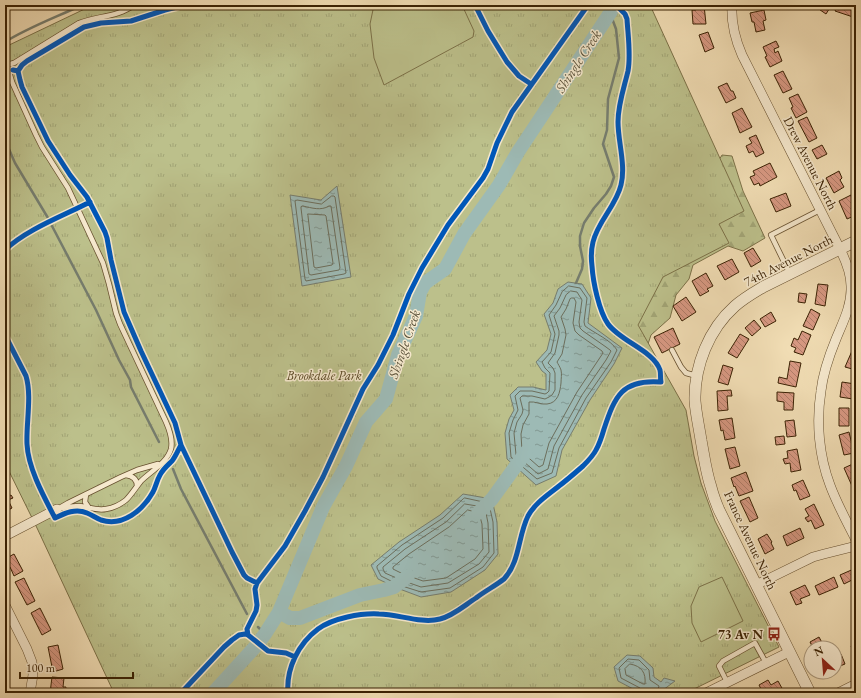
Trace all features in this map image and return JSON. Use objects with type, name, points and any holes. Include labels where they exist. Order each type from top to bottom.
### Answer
[{"type":"street","name":"Drew Avenue North","points":[[732,5],[732,24],[742,55],[848,265],[851,286],[850,300],[847,312],[825,369],[820,392],[819,415],[823,461],[830,484],[856,540]]},
{"type":"street","name":"74th Avenue North","points":[[735,306],[750,294],[856,241]]},
{"type":"street","name":"France Avenue North","points":[[735,306],[716,327],[707,343],[697,376],[695,391],[696,409],[705,462],[711,487],[724,522],[810,693]]},
{"type":"street","points":[[5,536],[57,509]]},
{"type":"street","points":[[756,585],[813,557],[856,546]]},
{"type":"street","points":[[5,605],[27,648],[32,662],[33,675],[30,693]]},
{"type":"street","points":[[706,693],[789,652]]},
{"type":"street","points":[[838,693],[856,684]]},
{"type":"lane","points":[[57,509],[74,506],[98,510],[106,509],[119,504],[125,500],[168,455],[171,446],[171,438],[170,430],[120,324],[106,274],[98,253],[68,188],[36,135],[6,65],[14,63],[79,23],[119,13],[134,5]]},
{"type":"lane","points":[[790,274],[771,234],[820,210]]},
{"type":"lane","points":[[672,350],[686,373],[697,376]]},
{"type":"lane","points":[[57,509],[68,502],[126,475],[161,463]]},
{"type":"lane","points":[[126,475],[135,478],[137,486]]},
{"type":"lane","points":[[86,494],[85,502],[89,508]]},
{"type":"lane","points":[[727,682],[720,666],[723,661],[755,643],[766,663]]},
{"type":"green space","name":"Brookdale Park","points":[[93,5],[650,5],[744,211],[719,224],[729,243],[663,277],[638,325],[686,410],[694,456],[701,483],[715,521],[779,647],[686,693],[114,693],[5,463],[5,47]]},
{"type":"green space","points":[[374,5],[462,5],[474,31],[473,37],[384,85],[374,58],[370,24]]},
{"type":"green space","points":[[722,155],[732,156],[743,191],[765,238],[743,251],[728,246],[693,265],[689,279],[676,295],[670,318],[651,335],[646,350],[615,295],[716,165]]},
{"type":"green space","points":[[722,577],[743,621],[701,642],[692,623],[691,606],[699,587]]},
{"type":"water","points":[[337,186],[351,277],[302,286],[290,195],[321,200]]},
{"type":"water","points":[[568,282],[582,284],[591,298],[588,323],[622,348],[614,364],[590,400],[562,450],[556,476],[536,485],[507,459],[505,433],[509,419],[514,410],[510,395],[518,387],[533,387],[546,390],[546,374],[536,362],[547,350],[551,334],[544,314],[553,303],[558,289]]},
{"type":"water","points":[[463,494],[492,499],[497,522],[498,554],[485,570],[451,592],[421,597],[378,579],[371,565],[399,542],[440,515]]},
{"type":"water","points":[[627,655],[640,656],[653,668],[654,677],[661,682],[664,678],[675,681],[659,693],[644,693],[618,681],[614,667]]},
{"type":"building","points":[[696,5],[704,5],[706,24],[693,24],[692,10],[696,10]]},
{"type":"building","points":[[813,5],[830,5],[831,6],[826,14]]},
{"type":"building","points":[[838,5],[847,5],[856,9],[856,18],[835,11]]},
{"type":"building","points":[[764,10],[766,20],[763,21],[765,30],[756,32],[750,13]]},
{"type":"building","points":[[708,32],[714,48],[705,52],[699,35]]},
{"type":"building","points":[[776,41],[779,47],[774,49],[775,53],[778,51],[782,61],[770,67],[765,57],[767,56],[763,47]]},
{"type":"building","points":[[783,71],[792,89],[783,93],[774,75]]},
{"type":"building","points":[[727,83],[736,98],[726,103],[718,87]]},
{"type":"building","points":[[798,94],[807,112],[796,118],[791,108],[793,107],[789,98]]},
{"type":"building","points":[[742,108],[752,127],[740,133],[732,113]]},
{"type":"building","points":[[807,117],[817,138],[809,142],[798,121]]},
{"type":"building","points":[[756,135],[764,153],[756,157],[753,151],[749,153],[746,146],[752,143],[749,138]]},
{"type":"building","points":[[822,145],[827,154],[817,159],[812,150]]},
{"type":"building","points":[[770,163],[777,177],[760,186],[759,183],[754,185],[750,177],[755,175],[753,171]]},
{"type":"building","points":[[839,171],[842,178],[840,180],[844,187],[834,193],[826,178]]},
{"type":"building","points":[[786,193],[791,206],[776,212],[770,199]]},
{"type":"building","points":[[851,195],[856,205],[852,207],[856,215],[847,219],[839,201]]},
{"type":"building","points":[[753,248],[761,261],[751,267],[744,253]]},
{"type":"building","points":[[732,259],[739,272],[725,280],[717,266]]},
{"type":"building","points":[[706,273],[713,286],[707,289],[709,291],[700,296],[692,281]]},
{"type":"building","points":[[818,284],[828,285],[825,306],[815,304]]},
{"type":"building","points":[[799,293],[807,294],[805,303],[798,302]]},
{"type":"building","points":[[686,297],[696,312],[682,321],[673,306]]},
{"type":"building","points":[[811,309],[820,314],[813,330],[803,326]]},
{"type":"building","points":[[771,312],[776,321],[765,327],[760,319]]},
{"type":"building","points":[[754,320],[761,328],[752,336],[745,328]]},
{"type":"building","points":[[673,328],[680,344],[662,353],[654,337]]},
{"type":"building","points":[[802,331],[811,335],[803,355],[794,352],[796,348],[791,346],[794,338],[798,340]]},
{"type":"building","points":[[740,334],[749,339],[737,358],[728,353]]},
{"type":"building","points":[[855,344],[856,345],[856,370],[845,367]]},
{"type":"building","points":[[790,361],[801,363],[796,387],[778,383],[779,377],[787,379]]},
{"type":"building","points":[[723,365],[733,368],[728,385],[718,382]]},
{"type":"building","points":[[842,382],[855,384],[853,399],[840,397]]},
{"type":"building","points":[[731,390],[732,396],[727,396],[728,410],[718,411],[717,391]]},
{"type":"building","points":[[777,392],[794,393],[793,410],[784,410],[784,402],[777,401]]},
{"type":"building","points":[[839,408],[849,408],[849,426],[839,426]]},
{"type":"building","points":[[732,418],[735,438],[725,440],[723,430],[721,431],[719,420]]},
{"type":"building","points":[[794,420],[796,436],[787,437],[785,421]]},
{"type":"building","points":[[849,432],[854,453],[844,455],[839,435]]},
{"type":"building","points":[[784,436],[785,444],[776,445],[775,437]]},
{"type":"building","points":[[735,447],[740,466],[730,469],[725,449]]},
{"type":"building","points":[[797,449],[801,470],[791,472],[790,463],[785,464],[783,459],[788,458],[787,451]]},
{"type":"building","points":[[855,463],[856,484],[852,486],[844,468]]},
{"type":"building","points":[[746,472],[753,491],[739,496],[731,478]]},
{"type":"building","points":[[803,480],[810,496],[800,500],[792,485]]},
{"type":"building","points":[[5,492],[7,497],[11,495],[13,498],[8,500],[12,508],[5,512]]},
{"type":"building","points":[[749,497],[758,518],[750,522],[740,501]]},
{"type":"building","points":[[814,504],[824,525],[815,529],[811,520],[808,522],[805,518],[809,516],[805,509]]},
{"type":"building","points":[[800,528],[804,538],[787,546],[783,536]]},
{"type":"building","points":[[767,534],[774,549],[765,554],[758,539]]},
{"type":"building","points":[[14,554],[23,571],[14,576],[10,567],[8,569],[5,564],[5,559]]},
{"type":"building","points":[[856,568],[856,578],[844,584],[840,575]]},
{"type":"building","points":[[834,577],[838,587],[819,595],[815,586]]},
{"type":"building","points":[[24,578],[35,601],[27,605],[15,582]]},
{"type":"building","points":[[805,585],[810,595],[800,599],[802,603],[796,605],[790,592]]},
{"type":"building","points":[[40,608],[51,630],[42,635],[31,613]]},
{"type":"building","points":[[819,637],[821,640],[814,640]]},
{"type":"building","points":[[856,644],[856,655],[851,646]]},
{"type":"building","points":[[58,645],[63,669],[53,672],[48,647]]},
{"type":"building","points":[[5,672],[8,673],[6,693],[5,693]]},
{"type":"building","points":[[52,677],[64,678],[63,687],[66,687],[65,693],[50,693]]},
{"type":"building","points":[[768,680],[771,685],[778,681],[783,690],[776,693],[763,693],[759,685]]},
{"type":"waterway","points":[[5,42],[33,27],[82,5]]},
{"type":"waterway","name":"Shingle Creek","points":[[213,693],[255,647],[279,612],[323,507],[346,466],[366,422],[386,399],[398,355],[416,316],[420,292],[425,283],[445,269],[464,234],[499,185],[518,152],[614,5]]},
{"type":"waterway","points":[[576,283],[582,269],[583,261],[580,236],[584,223],[606,194],[614,177],[603,144],[607,130],[608,99],[619,58],[616,29],[610,13]]},
{"type":"waterway","points":[[5,140],[15,163],[48,218]]},
{"type":"waterway","points":[[52,226],[96,310],[130,380],[131,387],[159,442]]},
{"type":"waterway","points":[[478,513],[492,499],[526,452]]},
{"type":"waterway","points":[[173,469],[181,489],[247,614]]},
{"type":"waterway","points":[[279,612],[290,618],[300,618],[360,595],[394,587],[408,576]]},
{"type":"waterway","points":[[258,627],[265,634]]},
{"type":"cycle path","points":[[18,71],[27,61],[84,27],[101,23],[131,21],[182,5]]},
{"type":"cycle path","points":[[475,5],[488,31],[507,62],[519,76],[531,84]]},
{"type":"cycle path","points":[[13,70],[18,71],[22,87],[48,141],[70,175],[87,197],[105,232],[124,312],[175,423],[181,445],[244,575],[257,583],[285,546],[323,477],[363,389],[378,365],[393,335],[409,294],[422,268],[448,225],[483,178],[488,169],[497,143],[512,112],[588,5]]},
{"type":"cycle path","points":[[288,693],[291,666],[299,650],[311,635],[324,625],[347,617],[372,614],[386,614],[417,620],[445,618],[504,579],[513,565],[522,532],[531,511],[583,466],[592,456],[600,442],[612,407],[622,392],[637,383],[661,382],[660,370],[657,363],[651,357],[620,336],[608,324],[599,304],[591,260],[595,234],[619,193],[623,170],[618,130],[618,115],[628,71],[629,52],[627,19],[625,14],[616,5]]},
{"type":"cycle path","points":[[5,250],[14,242],[34,229],[90,202]]},
{"type":"cycle path","points":[[5,335],[26,376],[28,384],[27,444],[30,463],[37,482],[55,518],[75,511],[83,512],[109,522],[124,519],[132,515],[149,499],[161,473],[173,459],[181,445]]},
{"type":"cycle path","points":[[248,635],[247,629],[256,611],[257,605],[255,589],[257,583]]},
{"type":"cycle path","points":[[181,693],[224,647],[239,635],[248,635],[268,651],[286,653],[295,657]]},
{"type":"place","name":"73 Av N","points":[[774,634]]}]
